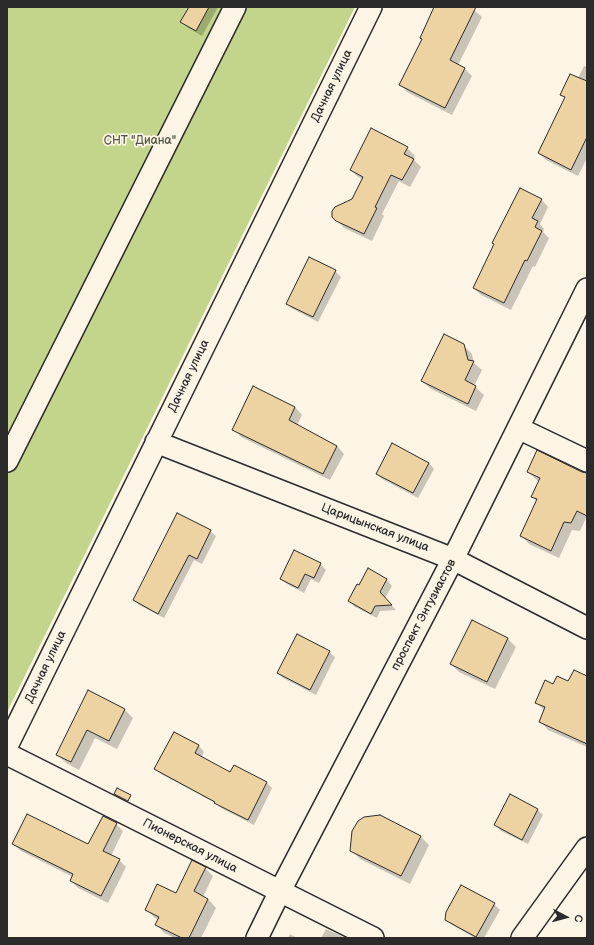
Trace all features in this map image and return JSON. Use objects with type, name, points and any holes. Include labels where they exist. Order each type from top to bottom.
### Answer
[{"type":"street","points":[[7,462],[235,7]]},
{"type":"street","name":"Дачная улица","points":[[7,746],[371,7]]},
{"type":"street","name":"проспект Энтузиастов","points":[[257,938],[280,890],[453,559],[587,289]]},
{"type":"street","points":[[518,428],[587,461]]},
{"type":"street","name":"Царицынская улица","points":[[156,442],[453,559],[587,628]]},
{"type":"street","name":"Пионерская улица","points":[[7,754],[373,938]]},
{"type":"street","points":[[522,938],[587,848]]},
{"type":"green space","name":"СНТ \"Диана\"","points":[[7,7],[355,7],[7,712]]},
{"type":"building","points":[[189,7],[209,7],[196,31],[180,22]]},
{"type":"building","points":[[434,7],[476,7],[450,60],[465,68],[445,108],[399,85],[422,39],[420,38]]},
{"type":"building","points":[[570,74],[587,81],[587,137],[571,170],[538,153],[565,97],[560,95]]},
{"type":"building","points":[[371,128],[408,147],[404,154],[414,159],[402,180],[391,175],[375,207],[377,208],[364,234],[336,221],[332,217],[332,211],[335,207],[352,199],[363,177],[350,170]]},
{"type":"building","points":[[520,188],[542,199],[532,218],[538,221],[535,227],[542,231],[527,261],[525,260],[504,303],[473,288],[494,244],[492,243]]},
{"type":"building","points":[[309,257],[336,270],[313,317],[286,304]]},
{"type":"building","points":[[444,334],[464,344],[468,360],[474,361],[465,380],[476,386],[468,404],[421,381]]},
{"type":"building","points":[[253,386],[295,407],[289,420],[337,446],[323,474],[232,430]]},
{"type":"building","points":[[392,443],[429,463],[413,493],[376,474]]},
{"type":"building","points":[[537,450],[587,473],[587,516],[577,511],[571,523],[564,522],[551,551],[520,536],[537,499],[531,497],[540,478],[527,472]]},
{"type":"building","points":[[177,513],[211,530],[197,559],[189,555],[158,614],[133,600]]},
{"type":"building","points":[[294,550],[321,563],[314,578],[305,574],[298,588],[280,579]]},
{"type":"building","points":[[368,568],[387,579],[380,592],[392,605],[375,606],[371,614],[348,601]]},
{"type":"building","points":[[472,620],[508,638],[487,682],[450,664]]},
{"type":"building","points":[[297,634],[330,651],[310,690],[277,673]]},
{"type":"building","points":[[574,670],[587,676],[587,744],[539,722],[545,707],[535,703],[545,680],[553,684],[557,676],[568,681]]},
{"type":"building","points":[[88,690],[125,709],[109,741],[87,730],[71,762],[56,755]]},
{"type":"building","points":[[174,732],[199,745],[195,753],[230,772],[234,765],[267,782],[248,820],[214,803],[215,802],[154,769]]},
{"type":"building","points":[[117,788],[131,795],[128,801],[114,794]]},
{"type":"building","points":[[510,794],[538,809],[522,840],[494,825]]},
{"type":"building","points":[[27,814],[88,844],[103,816],[117,823],[103,851],[120,859],[101,896],[70,881],[73,874],[12,844]]},
{"type":"building","points":[[380,815],[421,836],[401,876],[350,851],[352,831],[358,821],[364,817]]},
{"type":"building","points":[[192,860],[206,867],[194,891],[208,899],[189,938],[182,938],[155,925],[159,917],[145,910],[157,884],[176,893]]},
{"type":"building","points":[[461,885],[495,903],[476,937],[445,920],[446,912]]}]
